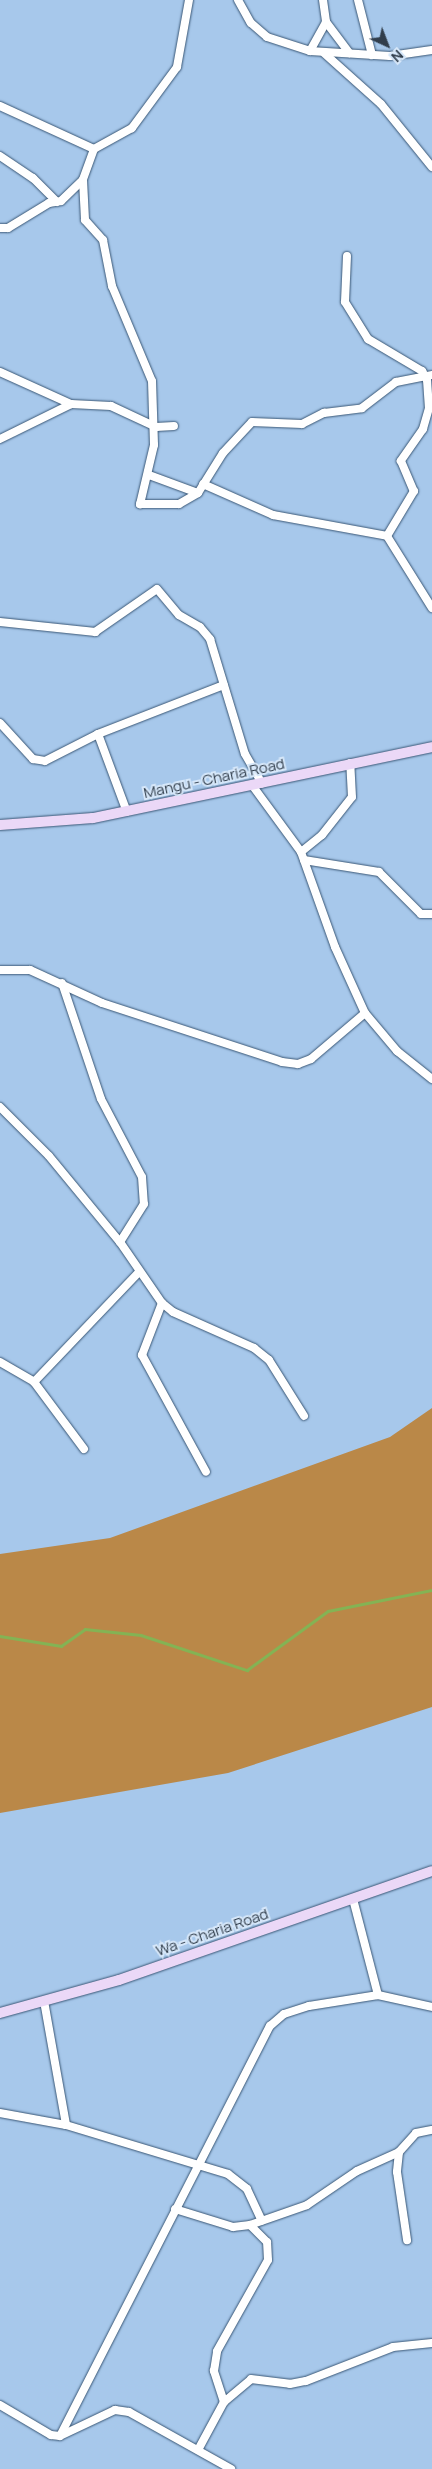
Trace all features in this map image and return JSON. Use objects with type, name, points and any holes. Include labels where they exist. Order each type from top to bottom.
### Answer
[{"type":"street","points":[[188,0],[177,67],[132,128],[94,149],[83,180],[85,220],[103,240],[112,286],[149,370],[156,427],[149,475],[140,504],[179,504],[198,493],[223,453],[252,422],[297,425],[324,413],[362,408],[396,382],[429,375]]},
{"type":"street","points":[[238,0],[251,23],[267,36],[310,51],[409,55],[432,50]]},
{"type":"street","points":[[323,0],[326,22],[349,53]]},
{"type":"street","points":[[358,0],[372,55]]},
{"type":"street","points":[[310,51],[326,22]]},
{"type":"street","points":[[324,53],[382,104],[432,167]]},
{"type":"street","points":[[0,106],[94,149]]},
{"type":"street","points":[[0,156],[33,178],[57,202]]},
{"type":"street","points":[[0,228],[8,228],[57,202],[83,180]]},
{"type":"street","points":[[347,256],[345,302],[368,340],[429,375]]},
{"type":"street","points":[[0,372],[71,404],[111,406],[156,427],[174,426]]},
{"type":"street","points":[[387,536],[414,491],[401,461],[423,428],[430,407],[429,375]]},
{"type":"street","points":[[0,439],[71,404]]},
{"type":"street","points":[[149,475],[198,493]]},
{"type":"street","points":[[204,484],[273,515],[387,536],[432,608]]},
{"type":"street","points":[[0,622],[95,632],[157,589],[179,615],[206,633],[245,754],[257,784],[301,852],[335,947],[365,1013],[397,1051],[432,1079]]},
{"type":"street","points":[[0,723],[39,762],[98,734],[224,685]]},
{"type":"street","points":[[98,734],[126,812]]},
{"type":"street","name":"Mangu - Charia Road","points":[[0,825],[72,821],[126,812],[432,747]]},
{"type":"street","points":[[301,852],[322,835],[352,797],[350,763]]},
{"type":"street","points":[[304,860],[380,872],[421,914],[432,914]]},
{"type":"street","points":[[0,970],[30,970],[102,1002],[282,1062],[298,1064],[311,1059],[365,1013]]},
{"type":"street","points":[[62,984],[101,1099],[142,1177],[144,1204],[120,1242]]},
{"type":"street","points":[[0,1107],[49,1156],[120,1242],[162,1303],[269,1360],[304,1416]]},
{"type":"street","points":[[34,1382],[139,1272]]},
{"type":"street","points":[[162,1303],[144,1343],[142,1355],[206,1472]]},
{"type":"street","points":[[0,1362],[34,1382],[84,1449]]},
{"type":"street","name":"Wa - Charia Road","points":[[0,2014],[119,1980],[432,1871]]},
{"type":"street","points":[[353,1899],[378,1995]]},
{"type":"street","points":[[60,2436],[270,2026],[284,2014],[309,2006],[378,1995],[432,2007]]},
{"type":"street","points":[[44,2001],[66,2125]]},
{"type":"street","points":[[0,2113],[66,2125],[199,2162],[240,2182],[254,2200],[262,2221]]},
{"type":"street","points":[[175,2209],[226,2225],[250,2225],[307,2205],[357,2172],[399,2152],[416,2133],[432,2130]]},
{"type":"street","points":[[399,2152],[397,2172],[407,2240]]},
{"type":"street","points":[[224,2402],[214,2360],[268,2260],[266,2242],[250,2225]]},
{"type":"street","points":[[198,2450],[224,2402],[251,2379],[290,2384],[306,2381],[392,2348],[432,2343]]},
{"type":"street","points":[[0,2405],[51,2436],[60,2436],[115,2410],[129,2412],[231,2469]]},
{"type":"shaded area","points":[[432,1408],[432,1707],[228,1773],[0,1813],[0,1554],[110,1538],[390,1437]]},
{"type":"waterway","points":[[0,1636],[61,1646],[85,1629],[141,1635],[247,1670],[328,1611],[432,1590]]}]
